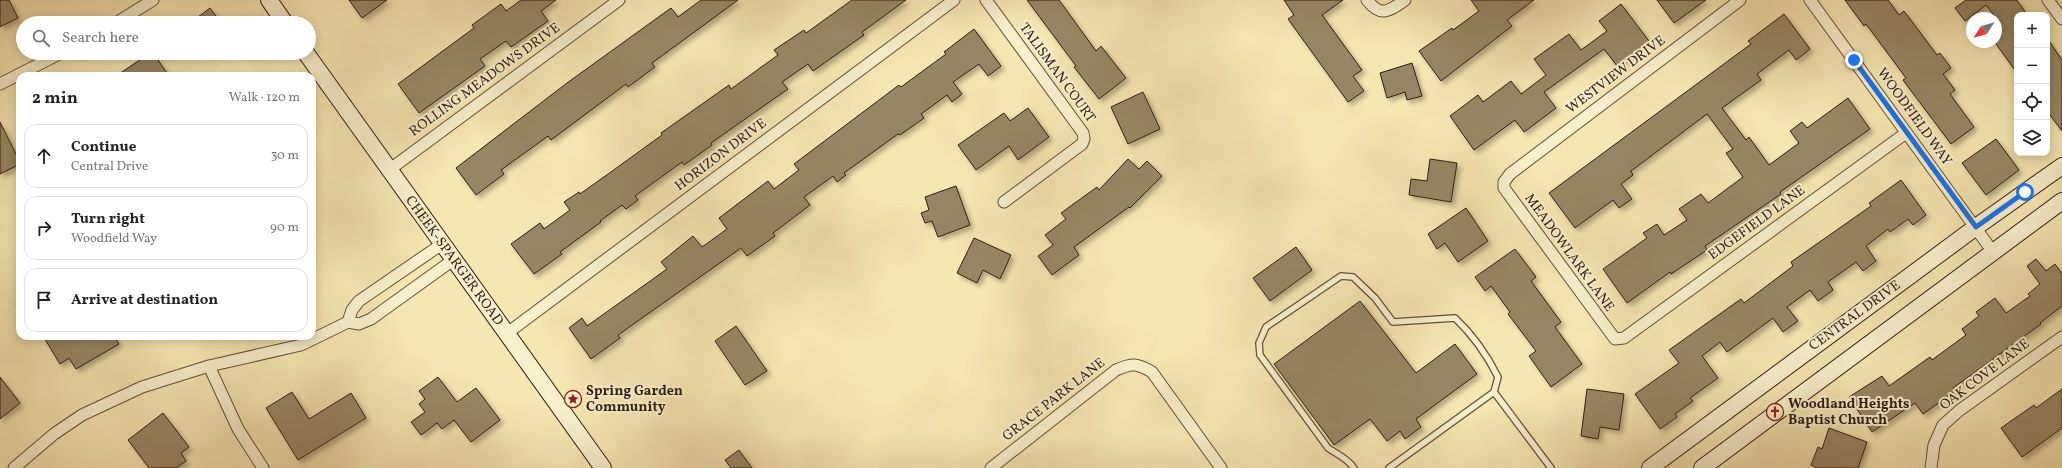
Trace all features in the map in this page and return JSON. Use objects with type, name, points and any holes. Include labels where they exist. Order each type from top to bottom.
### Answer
[{"type":"main road","points":[[269,0],[280,16]]},
{"type":"main road","name":"CHEEK-SPARGER ROAD","points":[[311,60],[603,468]]},
{"type":"main road","name":"CENTRAL DRIVE","points":[[1659,466],[1976,227],[2062,166]]},
{"type":"main road","points":[[1702,468],[2062,201]]},
{"type":"street","points":[[127,16],[153,0]]},
{"type":"street","name":"ROLLING MEADOWS DRIVE","points":[[389,170],[619,0]]},
{"type":"street","name":"HORIZON DRIVE","points":[[506,334],[954,0]]},
{"type":"street","name":"TALISMAN COURT","points":[[986,0],[1083,133],[1084,139],[1082,144],[1004,202]]},
{"type":"street","points":[[1367,0],[1380,12],[1392,10],[1405,0]]},
{"type":"street","name":"WESTVIEW DRIVE","points":[[1510,174],[1740,0]]},
{"type":"street","name":"WOODFIELD WAY","points":[[1810,0],[1993,252]]},
{"type":"street","points":[[2048,0],[2062,18]]},
{"type":"street","points":[[24,72],[48,60]]},
{"type":"street","points":[[0,84],[16,76]]},
{"type":"street","name":"EDGEFIELD LANE","points":[[1624,338],[1906,133]]},
{"type":"street","name":"MEADOWLARK LANE","points":[[1510,174],[1504,182],[1504,188],[1609,333],[1615,339],[1624,338]]},
{"type":"street","points":[[348,322],[352,310],[360,301],[442,244]]},
{"type":"street","points":[[316,338],[348,322],[358,324],[372,319],[453,260]]},
{"type":"street","name":"OAK COVE LANE","points":[[1932,468],[1934,445],[1943,425],[1960,410],[2062,336]]},
{"type":"street","points":[[14,468],[54,434],[82,415],[142,387],[209,366],[301,345],[311,340]]},
{"type":"street","name":"GRACE PARK LANE","points":[[991,468],[1116,370],[1129,365],[1141,365],[1152,372],[1160,381],[1221,468]]},
{"type":"street","points":[[209,366],[238,429],[263,468]]},
{"type":"lane","points":[[1354,468],[1347,458],[1338,456],[1328,448],[1260,355],[1259,343],[1266,327],[1341,276],[1353,277],[1375,298],[1392,322],[1455,318],[1468,330],[1492,364],[1498,377],[1494,392],[1389,468]]},
{"type":"lane","points":[[1494,392],[1551,468]]},
{"type":"building","points":[[0,0],[9,0],[17,16],[16,19],[0,27]]},
{"type":"building","points":[[349,0],[387,0],[362,18]]},
{"type":"building","points":[[521,0],[556,0],[541,11],[548,21],[511,47],[506,41],[480,59],[485,66],[419,113],[398,84],[474,28],[472,25],[501,4],[506,11]]},
{"type":"building","points":[[701,0],[738,0],[652,63],[655,67],[628,87],[626,84],[551,140],[548,136],[501,170],[504,174],[476,195],[456,168],[567,83],[671,8],[678,17]]},
{"type":"building","points":[[852,0],[906,0],[862,32],[864,35],[813,71],[808,64],[782,82],[788,89],[711,143],[712,145],[684,165],[682,162],[635,196],[638,200],[626,209],[622,205],[600,221],[601,222],[560,252],[562,254],[534,274],[511,244],[540,223],[544,229],[570,210],[564,202],[579,192],[580,194],[662,135],[661,133],[729,85],[731,89],[778,55],[774,50],[804,30],[806,33]]},
{"type":"building","points":[[1027,0],[1059,0],[1096,51],[1101,46],[1126,78],[1099,99],[1074,67],[1076,66]]},
{"type":"building","points":[[1284,0],[1343,0],[1322,15],[1362,70],[1353,76],[1364,91],[1348,102],[1288,19],[1294,15]]},
{"type":"building","points":[[1471,0],[1534,0],[1507,20],[1512,26],[1441,81],[1419,51],[1452,28],[1453,30],[1479,11]]},
{"type":"building","points":[[1657,0],[1706,0],[1674,23]]},
{"type":"building","points":[[1845,0],[1888,0],[1899,15],[1904,11],[1937,55],[1940,53],[1951,68],[1943,74],[1955,90],[1950,94],[1974,127],[1951,144],[1903,80],[1906,78],[1866,24],[1864,26]]},
{"type":"building","points":[[1966,0],[2017,0],[2025,12],[2014,12],[2014,69],[1999,48],[2002,48],[2002,12],[1991,12],[1986,5],[1977,12],[1966,12],[1965,21],[1955,8]]},
{"type":"building","points":[[1621,4],[1649,41],[1617,66],[1604,49],[1544,92],[1556,108],[1524,132],[1515,120],[1474,150],[1450,116],[1478,95],[1483,102],[1511,81],[1521,94],[1546,75],[1534,59],[1569,34],[1581,50],[1607,31],[1599,21]]},
{"type":"building","points":[[210,8],[216,16],[199,16]]},
{"type":"building","points":[[1784,14],[1810,49],[1796,60],[1789,50],[1757,74],[1761,80],[1722,108],[1746,140],[1749,137],[1769,165],[1799,143],[1790,131],[1802,122],[1807,128],[1848,98],[1870,129],[1780,192],[1781,194],[1705,246],[1707,250],[1671,274],[1670,272],[1627,303],[1603,269],[1647,238],[1643,233],[1657,224],[1664,235],[1687,220],[1679,209],[1701,194],[1708,203],[1743,177],[1726,153],[1733,149],[1707,114],[1631,171],[1633,175],[1621,184],[1632,199],[1619,208],[1613,200],[1575,228],[1549,193],[1751,44],[1748,41]]},
{"type":"building","points":[[974,29],[1001,66],[988,76],[979,64],[953,82],[962,94],[952,102],[947,95],[921,114],[924,118],[900,135],[898,134],[844,173],[846,175],[837,182],[833,176],[804,197],[810,205],[773,233],[775,236],[747,256],[741,248],[618,335],[620,338],[591,359],[569,328],[582,318],[587,326],[667,269],[661,262],[693,236],[702,247],[727,229],[719,218],[768,181],[774,189],[799,170],[794,164],[899,85],[901,87],[946,54],[944,52]]},
{"type":"building","points":[[2050,42],[2062,60],[2062,131],[2050,115]]},
{"type":"building","points":[[140,60],[158,60],[166,72],[122,72]]},
{"type":"building","points":[[1412,63],[1422,96],[1407,100],[1405,92],[1387,98],[1380,73]]},
{"type":"building","points":[[1143,92],[1160,129],[1128,144],[1111,107]]},
{"type":"building","points":[[1028,108],[1049,137],[1018,160],[1009,146],[976,170],[958,145],[1004,113],[1010,121]]},
{"type":"building","points":[[0,122],[16,154],[16,166],[0,174]]},
{"type":"building","points":[[1996,139],[2019,170],[1986,195],[1962,163]]},
{"type":"building","points":[[1128,159],[1139,169],[1147,161],[1162,176],[1130,208],[1129,207],[1074,247],[1079,255],[1052,275],[1038,256],[1053,245],[1045,235],[1066,219],[1061,213],[1097,187],[1099,190]]},
{"type":"building","points":[[1430,159],[1457,163],[1451,202],[1409,195],[1411,179],[1427,181]]},
{"type":"building","points":[[1901,180],[1926,215],[1913,225],[1908,219],[1890,232],[1888,229],[1866,246],[1876,261],[1863,271],[1856,262],[1828,282],[1833,290],[1818,301],[1810,290],[1787,307],[1798,321],[1783,332],[1773,318],[1727,352],[1720,342],[1702,356],[1718,378],[1690,398],[1693,401],[1675,414],[1677,417],[1660,429],[1635,394],[1679,363],[1669,350],[1741,299],[1744,303],[1793,266],[1791,262],[1871,206],[1869,203]]},
{"type":"building","points":[[956,186],[970,225],[938,237],[932,221],[925,223],[921,213],[929,210],[925,197]]},
{"type":"building","points":[[1466,208],[1488,241],[1458,262],[1445,243],[1437,249],[1428,234]]},
{"type":"building","points":[[974,238],[1011,255],[1000,279],[983,270],[977,283],[957,273]]},
{"type":"building","points":[[1296,247],[1312,270],[1270,301],[1253,278]]},
{"type":"building","points":[[1515,249],[1536,277],[1531,281],[1561,322],[1555,327],[1582,364],[1551,387],[1529,356],[1536,351],[1508,314],[1510,312],[1491,286],[1485,291],[1475,277]]},
{"type":"building","points":[[2036,259],[2046,271],[2055,264],[2062,274],[2062,306],[2040,323],[2041,324],[1953,388],[1955,391],[1923,414],[1915,403],[1872,432],[1849,397],[1882,376],[1889,386],[1930,357],[1932,360],[1966,335],[1962,329],[1979,316],[1976,312],[1995,298],[2006,313],[2030,296],[2028,294],[2040,284],[2027,266]]},
{"type":"building","points":[[1360,301],[1416,373],[1455,344],[1477,374],[1416,419],[1421,427],[1405,439],[1400,431],[1387,441],[1370,419],[1334,445],[1274,364]]},
{"type":"building","points":[[736,326],[767,371],[745,385],[715,341]]},
{"type":"building","points":[[45,340],[116,340],[119,344],[76,369],[69,358],[60,364]]},
{"type":"building","points":[[0,377],[20,403],[0,419]]},
{"type":"building","points":[[438,377],[457,402],[476,388],[500,420],[471,442],[454,420],[442,429],[437,423],[421,435],[411,422],[425,412],[419,404],[425,399],[419,391]]},
{"type":"building","points":[[1587,389],[1624,394],[1619,430],[1600,427],[1598,439],[1581,436]]},
{"type":"building","points":[[2062,389],[2062,428],[2022,457],[2001,428],[2034,405],[2036,408]]},
{"type":"building","points":[[292,392],[309,419],[351,393],[366,418],[298,460],[266,408]]},
{"type":"building","points":[[163,413],[189,447],[181,453],[186,461],[176,468],[149,468],[128,440]]},
{"type":"building","points":[[1829,428],[1867,442],[1858,468],[1817,468],[1811,465],[1818,447],[1822,449]]},
{"type":"building","points":[[739,450],[752,468],[731,468],[725,460]]},
{"type":"place","name":"Spring Garden Community","points":[[573,399]]},
{"type":"place","name":"Woodland Heights Baptist Church","points":[[1775,412]]},
{"type":"route","points":[[1854,60],[1976,227],[2025,192]]}]
